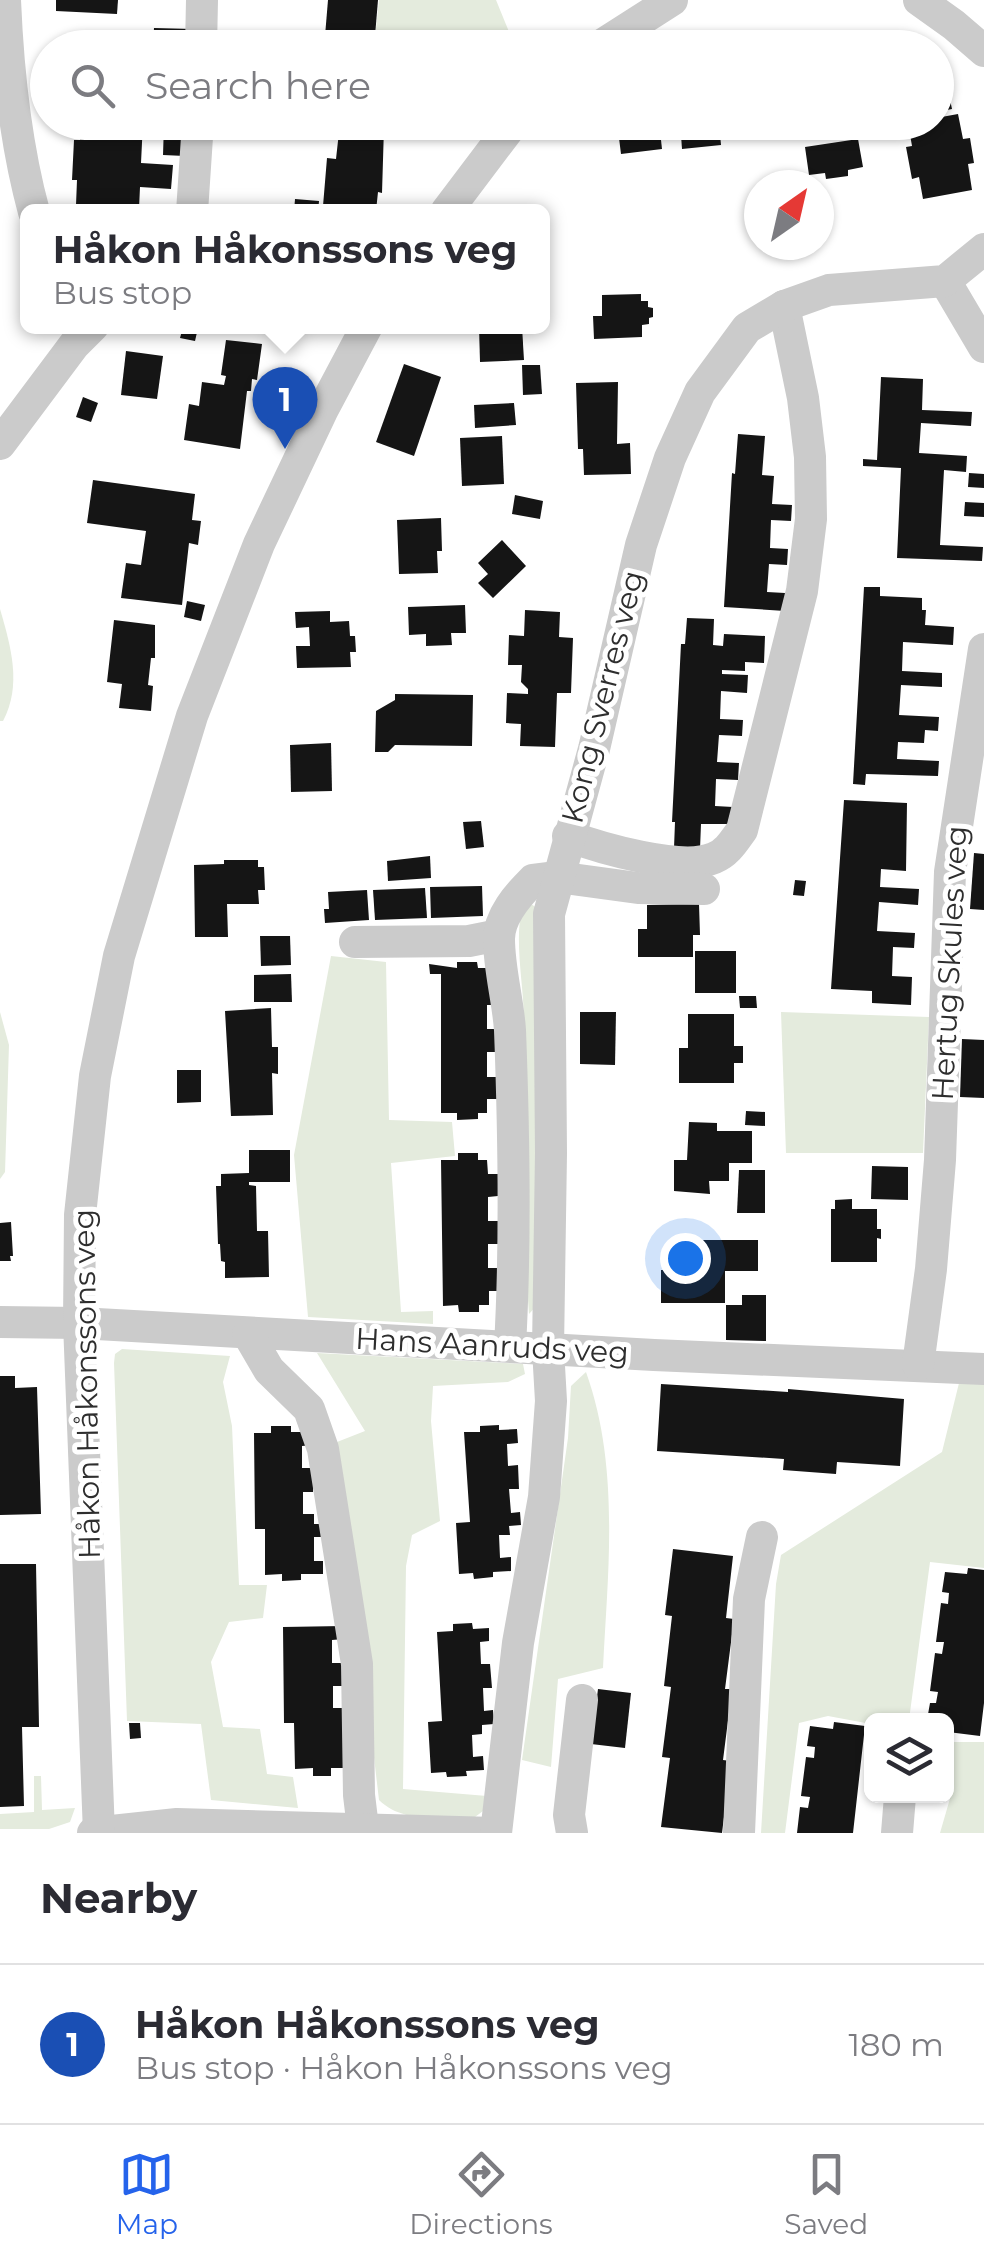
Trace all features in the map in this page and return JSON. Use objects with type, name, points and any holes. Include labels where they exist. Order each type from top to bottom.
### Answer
[{"type":"street","points":[[5,0],[7,58],[22,166],[32,204]]},
{"type":"street","points":[[201,30],[202,0]]},
{"type":"street","points":[[620,30],[672,0]]},
{"type":"street","points":[[919,0],[984,52]]},
{"type":"street","points":[[193,204],[197,140]]},
{"type":"street","points":[[452,204],[500,140]]},
{"type":"street","points":[[984,249],[945,281],[984,348]]},
{"type":"street","name":"Kong Sverres veg","points":[[495,1833],[518,1642],[544,1498],[551,1401],[549,914],[594,749],[641,544],[670,458],[700,392],[747,328],[784,306],[829,290],[945,281]]},
{"type":"street","points":[[568,836],[602,849],[693,862],[714,858],[730,848],[742,830],[802,591],[811,519],[804,398],[784,306]]},
{"type":"street","points":[[4,432],[85,334]]},
{"type":"street","name":"Håkon Håkonssons veg","points":[[97,1833],[80,1323],[80,1215],[95,1076],[119,956],[187,731],[259,544],[362,334]]},
{"type":"street","name":"Hertug Skules veg","points":[[918,1364],[932,1270],[940,1160],[950,872],[984,649]]},
{"type":"street","points":[[510,1346],[514,1280],[512,1080],[508,999],[499,935],[514,900],[532,880],[557,877],[638,888],[704,889]]},
{"type":"street","points":[[354,942],[469,941],[499,935]]},
{"type":"street","name":"Hans Aanruds veg","points":[[0,1322],[984,1370]]},
{"type":"street","points":[[248,1334],[268,1370],[309,1409],[323,1449],[357,1664],[363,1828]]},
{"type":"street","points":[[739,1833],[749,1599],[762,1538]]},
{"type":"street","points":[[572,1833],[569,1815],[582,1700]]},
{"type":"street","points":[[897,1833],[899,1803]]},
{"type":"street","points":[[97,1833],[176,1824],[495,1833]]},
{"type":"shaded area","points":[[379,0],[496,0],[508,30],[376,30]]},
{"type":"shaded area","points":[[0,609],[11,652],[13,680],[3,721],[0,721]]},
{"type":"shaded area","points":[[531,904],[537,908],[538,1304],[529,1314],[519,935],[522,908]]},
{"type":"shaded area","points":[[331,956],[386,962],[389,1120],[452,1122],[455,1156],[391,1163],[401,1312],[433,1311],[433,1324],[308,1317],[294,1155]]},
{"type":"shaded area","points":[[0,1012],[9,1045],[5,1172],[0,1179]]},
{"type":"shaded area","points":[[781,1012],[929,1017],[923,1153],[786,1153]]},
{"type":"shaded area","points":[[122,1349],[230,1356],[223,1382],[232,1426],[239,1585],[267,1585],[263,1618],[229,1622],[211,1662],[223,1727],[260,1729],[267,1774],[293,1777],[298,1808],[211,1800],[201,1724],[127,1721],[114,1363],[115,1354]]},
{"type":"shaded area","points":[[317,1353],[523,1364],[525,1374],[508,1382],[433,1386],[431,1421],[440,1521],[412,1535],[406,1566],[403,1789],[487,1796],[483,1811],[475,1817],[411,1816],[379,1800],[337,1442],[365,1431]]},
{"type":"shaded area","points":[[586,1372],[597,1408],[608,1481],[609,1556],[603,1668],[558,1679],[551,1767],[522,1760],[568,1438],[571,1386]]},
{"type":"shaded area","points":[[960,1379],[984,1380],[984,1568],[930,1562],[910,1713],[864,1713],[864,1723],[828,1716],[799,1723],[785,1833],[761,1833],[781,1555],[942,1452]]},
{"type":"shaded area","points":[[954,1742],[984,1742],[984,1833],[940,1833],[949,1803],[954,1803]]},
{"type":"shaded area","points":[[34,1776],[41,1776],[42,1810],[75,1808],[70,1822],[49,1829],[0,1829],[0,1814],[34,1812]]},
{"type":"building","points":[[56,0],[118,0],[117,14],[56,11]]},
{"type":"building","points":[[328,0],[378,0],[376,30],[326,30]]},
{"type":"building","points":[[958,114],[963,139],[970,138],[974,163],[968,164],[972,190],[923,199],[919,177],[912,179],[906,147],[912,146],[911,140],[954,140],[954,115]]},
{"type":"building","points":[[74,140],[142,140],[141,163],[173,165],[171,189],[140,187],[139,204],[76,204],[77,180],[72,180]]},
{"type":"building","points":[[163,140],[186,140],[185,156],[163,155]]},
{"type":"building","points":[[338,140],[384,140],[382,193],[378,192],[377,204],[323,204],[327,158],[336,159]]},
{"type":"building","points":[[619,140],[661,140],[662,149],[621,154]]},
{"type":"building","points":[[681,140],[721,140],[721,145],[682,149]]},
{"type":"building","points":[[858,140],[863,167],[848,170],[848,176],[834,178],[834,170],[808,170],[805,147]]},
{"type":"building","points":[[295,199],[319,201],[319,204],[295,204]]},
{"type":"building","points":[[641,294],[641,301],[648,301],[648,307],[653,308],[649,324],[642,325],[642,337],[594,339],[593,316],[602,316],[602,295]]},
{"type":"building","points":[[181,334],[197,334],[195,341],[180,338]]},
{"type":"building","points":[[479,334],[522,334],[524,360],[480,362]]},
{"type":"building","points":[[226,340],[262,344],[257,380],[252,379],[251,391],[247,391],[240,449],[184,440],[189,404],[199,406],[202,382],[224,385],[226,376],[221,375]]},
{"type":"building","points":[[126,351],[163,356],[157,399],[121,395]]},
{"type":"building","points":[[404,364],[441,377],[414,456],[376,442]]},
{"type":"building","points":[[522,365],[540,365],[542,394],[523,395]]},
{"type":"building","points":[[881,377],[923,379],[922,410],[972,412],[971,426],[921,423],[919,453],[967,456],[966,472],[944,470],[940,545],[983,547],[982,561],[897,558],[901,468],[863,466],[863,459],[877,460]]},
{"type":"building","points":[[618,382],[617,444],[630,443],[631,474],[584,475],[583,449],[578,449],[576,383]]},
{"type":"building","points":[[83,397],[98,403],[91,422],[76,417]]},
{"type":"building","points":[[514,403],[516,425],[475,428],[474,405]]},
{"type":"building","points":[[738,434],[765,436],[762,475],[774,476],[772,504],[792,505],[791,521],[771,520],[770,548],[788,549],[787,565],[769,564],[767,592],[785,593],[785,611],[724,607]]},
{"type":"building","points":[[502,436],[504,484],[462,486],[460,438]]},
{"type":"building","points":[[969,473],[984,474],[984,488],[968,487]]},
{"type":"building","points":[[93,480],[195,494],[192,520],[201,521],[198,545],[189,543],[182,605],[121,598],[126,563],[141,565],[146,531],[87,523]]},
{"type":"building","points":[[515,495],[543,501],[540,519],[512,514]]},
{"type":"building","points":[[965,502],[984,503],[984,517],[964,516]]},
{"type":"building","points":[[441,518],[438,573],[399,574],[397,520]]},
{"type":"building","points":[[502,540],[526,566],[493,598],[478,583],[488,574],[478,563]]},
{"type":"building","points":[[864,587],[880,587],[880,596],[922,598],[925,625],[954,627],[953,645],[903,642],[902,671],[942,673],[942,687],[901,685],[899,715],[939,717],[938,731],[925,730],[924,743],[898,742],[897,759],[939,761],[938,776],[866,774],[865,785],[853,784]]},
{"type":"building","points":[[187,601],[205,605],[201,621],[184,617]]},
{"type":"building","points":[[465,605],[466,633],[451,633],[452,645],[426,646],[426,634],[409,635],[408,607]]},
{"type":"building","points":[[525,610],[560,612],[559,637],[573,638],[571,693],[557,693],[555,747],[520,746],[521,724],[506,723],[507,693],[528,694],[521,682],[522,665],[508,665],[509,635],[524,636]]},
{"type":"building","points":[[330,611],[330,622],[349,621],[350,636],[355,636],[356,652],[350,652],[351,667],[297,668],[296,646],[310,646],[309,627],[296,628],[295,612]]},
{"type":"building","points":[[687,618],[714,619],[713,645],[723,646],[724,634],[765,636],[764,663],[745,662],[745,671],[722,670],[722,674],[748,675],[747,693],[721,691],[720,719],[743,720],[742,736],[719,735],[717,762],[739,763],[738,780],[716,779],[715,806],[733,807],[732,824],[701,824],[700,849],[674,848],[672,822],[681,644],[685,644]]},
{"type":"building","points":[[114,620],[155,625],[155,658],[151,658],[148,685],[153,686],[151,711],[119,708],[122,684],[107,682]]},
{"type":"building","points":[[395,694],[473,695],[472,746],[395,745],[388,752],[375,752],[376,711],[395,700]]},
{"type":"building","points":[[331,743],[332,791],[291,792],[290,745]]},
{"type":"building","points":[[844,800],[907,803],[906,871],[881,869],[880,887],[919,889],[918,905],[879,902],[877,931],[915,933],[914,948],[893,947],[892,976],[912,977],[911,1005],[872,1003],[872,991],[831,989]]},
{"type":"building","points":[[481,821],[484,847],[466,849],[463,822]]},
{"type":"building","points":[[974,853],[984,854],[984,910],[970,909]]},
{"type":"building","points":[[430,856],[431,878],[388,881],[387,861]]},
{"type":"building","points":[[224,860],[258,860],[258,867],[264,867],[265,890],[258,890],[259,904],[227,904],[228,937],[195,937],[194,865],[224,864]]},
{"type":"building","points":[[795,880],[806,881],[804,896],[793,895]]},
{"type":"building","points":[[482,886],[483,916],[431,918],[430,887]]},
{"type":"building","points":[[425,888],[427,918],[375,920],[373,890]]},
{"type":"building","points":[[367,890],[369,920],[325,923],[328,892]]},
{"type":"building","points":[[699,904],[700,935],[693,935],[693,957],[638,957],[638,929],[647,929],[647,905]]},
{"type":"building","points":[[260,936],[290,936],[291,965],[261,966]]},
{"type":"building","points":[[695,951],[736,951],[736,993],[695,993]]},
{"type":"building","points":[[457,962],[477,962],[478,968],[487,968],[497,1005],[487,1005],[487,1029],[496,1029],[496,1052],[487,1052],[487,1077],[498,1077],[498,1099],[487,1099],[487,1113],[478,1113],[478,1119],[457,1120],[457,1113],[441,1113],[441,974],[430,974],[429,964],[457,968]]},
{"type":"building","points":[[291,974],[292,1002],[254,1002],[254,975]]},
{"type":"building","points":[[739,996],[756,996],[757,1008],[740,1008]]},
{"type":"building","points":[[271,1008],[272,1047],[278,1047],[278,1074],[272,1073],[273,1115],[231,1116],[225,1011]]},
{"type":"building","points":[[580,1012],[616,1012],[615,1065],[580,1064]]},
{"type":"building","points":[[688,1014],[734,1014],[734,1046],[743,1046],[743,1063],[734,1063],[734,1083],[679,1083],[679,1048],[688,1048]]},
{"type":"building","points":[[962,1039],[984,1040],[984,1098],[960,1097]]},
{"type":"building","points":[[177,1070],[201,1070],[201,1102],[177,1103]]},
{"type":"building","points":[[746,1111],[765,1112],[765,1126],[745,1125]]},
{"type":"building","points":[[689,1122],[717,1123],[717,1131],[752,1131],[752,1163],[729,1163],[729,1181],[709,1181],[710,1194],[674,1191],[674,1160],[687,1160]]},
{"type":"building","points":[[249,1150],[290,1150],[290,1182],[249,1182],[256,1186],[257,1231],[268,1231],[269,1277],[225,1278],[225,1262],[221,1261],[218,1244],[216,1186],[221,1186],[221,1174],[249,1173]]},
{"type":"building","points":[[458,1153],[478,1153],[478,1160],[487,1160],[488,1174],[498,1174],[498,1196],[488,1197],[488,1221],[498,1221],[498,1244],[488,1244],[488,1268],[498,1268],[499,1291],[489,1291],[489,1305],[479,1305],[479,1312],[459,1312],[458,1305],[443,1306],[441,1160],[458,1160]]},
{"type":"building","points":[[872,1166],[908,1167],[908,1200],[871,1199]]},
{"type":"building","points":[[739,1170],[765,1170],[765,1213],[737,1213]]},
{"type":"building","points":[[852,1199],[852,1209],[877,1209],[881,1239],[877,1238],[877,1262],[831,1262],[831,1209],[835,1209],[835,1200]]},
{"type":"building","points":[[11,1222],[13,1256],[11,1261],[0,1261],[0,1223]]},
{"type":"building","points":[[687,1240],[758,1240],[758,1271],[725,1271],[725,1303],[661,1303],[661,1270],[687,1270]]},
{"type":"building","points":[[742,1295],[766,1295],[766,1341],[726,1340],[726,1305],[742,1305]]},
{"type":"building","points":[[0,1376],[15,1376],[15,1388],[37,1387],[41,1514],[0,1515]]},
{"type":"building","points":[[661,1384],[904,1399],[900,1466],[837,1462],[836,1474],[783,1470],[784,1459],[657,1451]]},
{"type":"building","points":[[499,1425],[499,1430],[517,1429],[518,1443],[507,1444],[508,1466],[518,1465],[519,1489],[509,1489],[511,1513],[520,1512],[521,1525],[509,1526],[510,1535],[499,1535],[500,1558],[511,1557],[511,1571],[474,1579],[473,1573],[459,1574],[456,1523],[470,1522],[464,1432],[480,1432],[480,1426]]},
{"type":"building","points":[[271,1426],[291,1426],[291,1432],[313,1432],[313,1445],[302,1446],[302,1468],[313,1468],[313,1492],[303,1492],[303,1514],[314,1514],[314,1524],[324,1524],[324,1537],[314,1537],[314,1561],[323,1561],[323,1574],[301,1574],[301,1580],[282,1581],[282,1574],[265,1575],[265,1529],[255,1529],[254,1433],[271,1433]]},
{"type":"building","points":[[673,1549],[733,1556],[726,1618],[734,1619],[725,1689],[732,1689],[723,1760],[731,1761],[722,1833],[661,1827],[670,1758],[662,1757],[671,1687],[664,1686],[672,1616],[665,1615]]},
{"type":"building","points":[[0,1564],[36,1564],[39,1727],[22,1727],[24,1806],[0,1807]]},
{"type":"building","points":[[968,1568],[984,1570],[984,1703],[980,1736],[954,1733],[954,1713],[928,1713],[938,1692],[930,1691],[935,1653],[942,1654],[944,1642],[936,1642],[941,1603],[948,1604],[949,1593],[942,1592],[945,1572],[967,1574]]},
{"type":"building","points":[[472,1623],[473,1629],[489,1628],[489,1641],[480,1642],[481,1664],[490,1664],[492,1688],[483,1688],[484,1711],[493,1710],[494,1724],[482,1725],[482,1734],[472,1735],[473,1757],[483,1756],[484,1770],[447,1777],[446,1772],[431,1773],[428,1722],[442,1721],[437,1632],[453,1631],[453,1624]]},
{"type":"building","points":[[343,1626],[343,1639],[332,1640],[332,1663],[343,1663],[343,1686],[333,1686],[333,1708],[343,1708],[353,1768],[331,1768],[331,1776],[313,1776],[313,1768],[295,1769],[294,1723],[284,1723],[283,1627]]},
{"type":"building","points":[[598,1689],[631,1693],[625,1748],[591,1744]]},
{"type":"building","points":[[834,1722],[864,1726],[853,1833],[797,1833],[800,1807],[808,1808],[810,1797],[801,1796],[806,1757],[814,1758],[815,1747],[807,1746],[810,1726],[833,1729]]},
{"type":"building","points":[[129,1723],[140,1723],[141,1738],[130,1739]]},
{"type":"place","name":"Håkon Håkonssons veg","points":[[285,449]]}]
